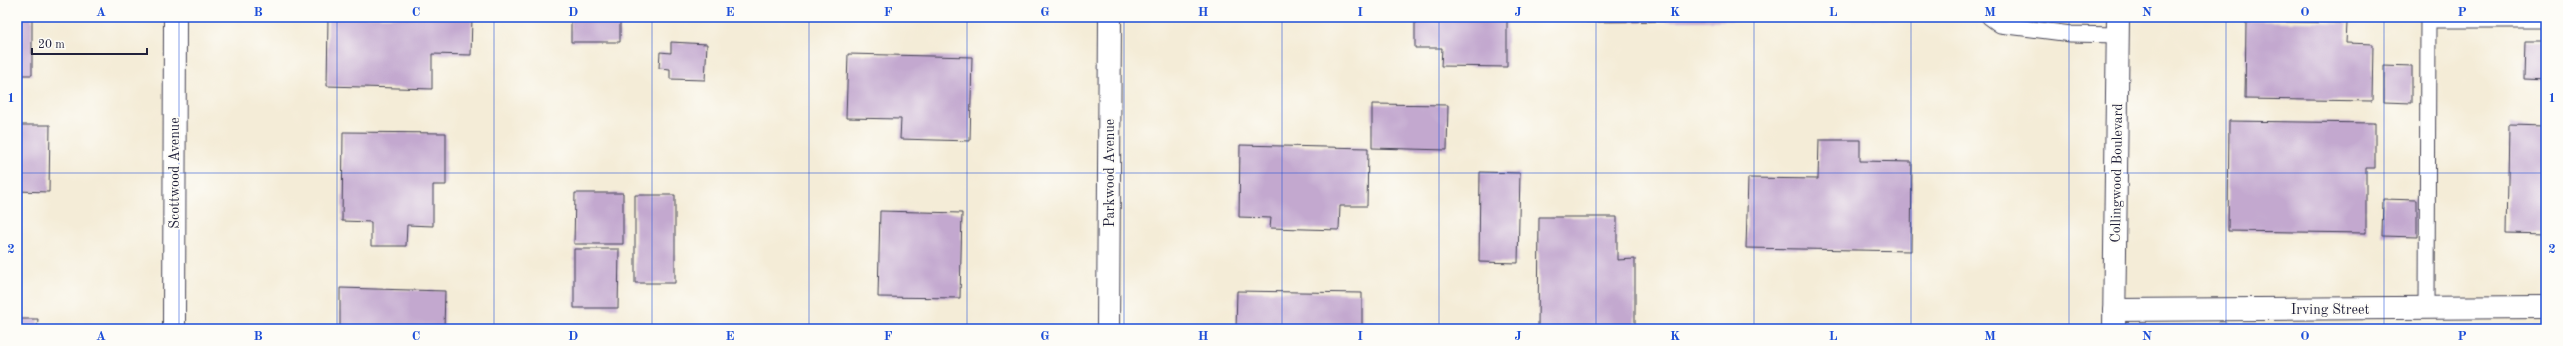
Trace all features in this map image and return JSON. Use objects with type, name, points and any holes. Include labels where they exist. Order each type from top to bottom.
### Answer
[{"type":"street","name":"Scottwood Avenue","points":[[174,17],[174,329]]},
{"type":"street","name":"Parkwood Avenue","points":[[1108,329],[1110,17]]},
{"type":"street","name":"Collingwood Boulevard","points":[[2114,320],[2117,26]]},
{"type":"street","name":"Irving Street","points":[[2114,320],[2427,308],[2546,307]]},
{"type":"lane","points":[[1989,17],[2000,25],[2071,34],[2117,26]]},
{"type":"lane","points":[[2427,308],[2428,19],[2546,20]]},
{"type":"building","points":[[17,17],[32,17],[32,75],[17,75]]},
{"type":"building","points":[[328,17],[472,17],[471,55],[432,54],[432,89],[327,86]]},
{"type":"building","points":[[571,17],[620,17],[620,42],[571,42]]},
{"type":"building","points":[[1415,17],[1507,17],[1507,67],[1441,66],[1442,48],[1415,48]]},
{"type":"building","points":[[1585,17],[1909,17],[1909,19],[1586,22]]},
{"type":"building","points":[[2246,21],[2347,23],[2346,43],[2373,44],[2372,101],[2245,99]]},
{"type":"building","points":[[2525,41],[2546,41],[2546,80],[2524,79]]},
{"type":"building","points":[[671,42],[707,44],[705,80],[670,79],[670,69],[659,68],[660,52],[671,53]]},
{"type":"building","points":[[848,54],[972,57],[970,141],[900,139],[901,119],[846,118]]},
{"type":"building","points":[[2384,65],[2412,66],[2412,103],[2384,102]]},
{"type":"building","points":[[1372,104],[1448,105],[1447,150],[1372,148]]},
{"type":"building","points":[[2229,121],[2375,123],[2375,168],[2366,168],[2366,233],[2228,231]]},
{"type":"building","points":[[17,125],[50,125],[49,192],[17,191]]},
{"type":"building","points":[[2509,125],[2546,126],[2546,234],[2507,233]]},
{"type":"building","points":[[343,132],[446,133],[446,185],[433,185],[433,226],[407,225],[406,246],[371,246],[371,222],[342,221]]},
{"type":"building","points":[[1819,140],[1860,140],[1860,161],[1912,162],[1911,251],[1746,248],[1748,178],[1818,179]]},
{"type":"building","points":[[1240,145],[1368,148],[1367,206],[1340,206],[1339,230],[1270,228],[1271,218],[1239,217]]},
{"type":"building","points":[[1480,172],[1520,173],[1518,263],[1479,262]]},
{"type":"building","points":[[575,193],[623,193],[623,244],[574,244]]},
{"type":"building","points":[[635,195],[675,195],[675,283],[635,283]]},
{"type":"building","points":[[2383,199],[2417,200],[2417,237],[2382,236]]},
{"type":"building","points":[[880,211],[962,213],[960,298],[878,297]]},
{"type":"building","points":[[1539,217],[1617,217],[1617,260],[1635,259],[1635,329],[1538,329]]},
{"type":"building","points":[[574,249],[619,249],[618,308],[574,308]]},
{"type":"building","points":[[340,288],[445,291],[444,329],[340,329]]},
{"type":"building","points":[[1237,291],[1362,293],[1362,329],[1236,329]]},
{"type":"building","points":[[17,319],[38,319],[37,329],[17,329]]}]
